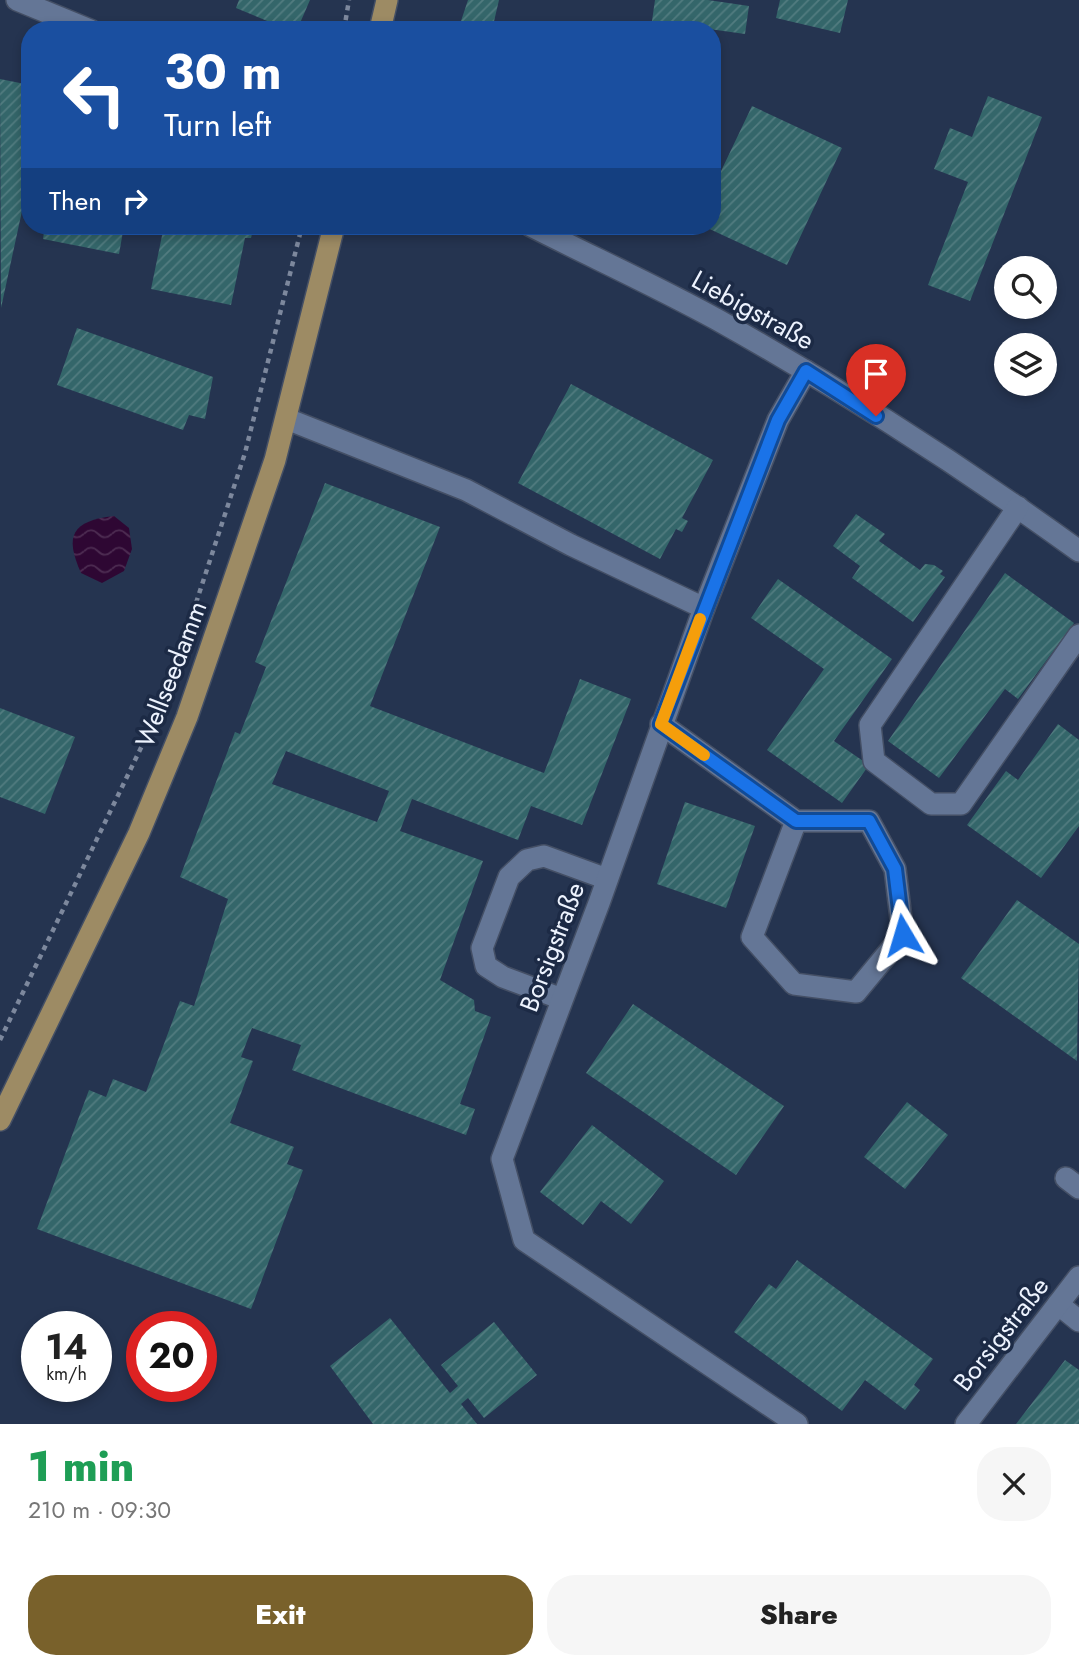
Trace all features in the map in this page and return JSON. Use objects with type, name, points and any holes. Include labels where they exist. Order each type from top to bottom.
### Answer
[{"type":"main road","points":[[382,21],[387,0]]},
{"type":"main road","name":"Wellseedamm","points":[[0,1120],[150,807],[211,652],[286,419],[332,235]]},
{"type":"street","points":[[17,0],[66,10]]},
{"type":"street","name":"Liebigstraße","points":[[549,235],[714,318],[806,371],[1018,507],[1079,551]]},
{"type":"street","name":"Borsigstraße","points":[[797,1424],[524,1240],[502,1159],[704,608],[778,420],[806,371]]},
{"type":"street","points":[[286,419],[466,490],[570,545],[704,608]]},
{"type":"street","points":[[1018,507],[870,725],[874,761],[931,804],[961,804],[1079,635]]},
{"type":"street","points":[[661,724],[796,821],[869,821],[895,869],[903,935],[856,992],[794,984],[752,937],[796,821]]},
{"type":"street","points":[[562,999],[503,977],[486,967],[482,948],[509,877],[527,860],[544,856],[607,878]]},
{"type":"street","name":"Borsigstraße","points":[[967,1424],[1079,1277]]},
{"type":"street","points":[[1058,1304],[1079,1321]]},
{"type":"path","points":[[346,21],[349,0]]},
{"type":"path","points":[[0,1040],[165,698],[245,453],[300,235]]},
{"type":"water","points":[[114,516],[129,528],[132,549],[124,571],[102,583],[81,573],[73,549],[73,540],[75,532],[81,526],[100,518]]},
{"type":"building","points":[[239,0],[310,0],[301,21],[267,21],[236,8]]},
{"type":"building","points":[[468,0],[499,0],[494,21],[461,21]]},
{"type":"building","points":[[655,0],[708,0],[749,6],[745,34],[721,31],[721,21],[652,21]]},
{"type":"building","points":[[780,0],[848,0],[840,33],[776,18]]},
{"type":"building","points":[[0,79],[21,83],[21,216],[1,308]]},
{"type":"building","points":[[988,96],[1042,117],[970,301],[928,285],[968,182],[934,169],[950,128],[972,137]]},
{"type":"building","points":[[752,106],[842,148],[787,265],[721,234],[721,171]]},
{"type":"building","points":[[44,235],[122,235],[119,254],[43,239]]},
{"type":"building","points":[[162,235],[252,235],[251,238],[245,238],[231,305],[151,289]]},
{"type":"building","points":[[77,328],[213,377],[205,419],[189,415],[183,430],[57,385]]},
{"type":"building","points":[[571,384],[713,460],[682,518],[688,521],[682,532],[676,529],[660,559],[518,483]]},
{"type":"building","points":[[325,483],[440,527],[370,706],[544,773],[580,679],[631,699],[582,825],[531,806],[518,840],[412,799],[400,831],[483,861],[440,980],[474,1000],[475,1011],[491,1017],[460,1104],[475,1109],[466,1135],[292,1070],[301,1045],[252,1028],[241,1057],[253,1061],[230,1123],[294,1147],[287,1164],[303,1170],[251,1309],[37,1229],[89,1090],[106,1097],[113,1079],[146,1092],[180,1001],[194,1006],[228,899],[180,877],[235,732],[240,734],[266,667],[255,662]],"holes":[[[286,751],[389,791],[377,822],[272,784]]]},
{"type":"building","points":[[856,514],[885,534],[879,541],[920,570],[925,564],[934,565],[943,571],[940,574],[945,577],[913,622],[852,578],[860,566],[833,546]]},
{"type":"building","points":[[1005,573],[1074,623],[1018,699],[1005,689],[939,778],[888,741]]},
{"type":"building","points":[[778,579],[892,659],[834,741],[869,765],[842,803],[767,750],[824,669],[751,618]]},
{"type":"building","points":[[0,708],[75,737],[45,814],[0,797]]},
{"type":"building","points":[[1058,724],[1079,740],[1079,826],[1041,878],[967,825],[1006,771],[1018,780]]},
{"type":"building","points":[[685,802],[755,826],[726,908],[657,884]]},
{"type":"building","points":[[1017,900],[1079,944],[1077,1061],[961,978]]},
{"type":"building","points":[[633,1004],[784,1106],[736,1175],[586,1073]]},
{"type":"building","points":[[907,1102],[948,1135],[905,1189],[864,1157]]},
{"type":"building","points":[[592,1125],[664,1181],[631,1224],[601,1201],[583,1225],[540,1192]]},
{"type":"building","points":[[797,1260],[933,1359],[914,1385],[920,1390],[905,1410],[865,1380],[842,1411],[734,1332],[769,1284],[776,1289]]},
{"type":"building","points":[[390,1318],[450,1393],[458,1386],[441,1365],[494,1322],[537,1375],[484,1418],[468,1398],[461,1404],[477,1424],[373,1424],[330,1366]]},
{"type":"building","points":[[1065,1360],[1079,1370],[1079,1424],[1016,1424]]},
{"type":"slow traffic","points":[[700,619],[661,724],[704,755]]},
{"type":"route","points":[[876,416],[806,371],[778,420],[661,724],[796,821],[869,821],[895,869],[903,935]]}]
